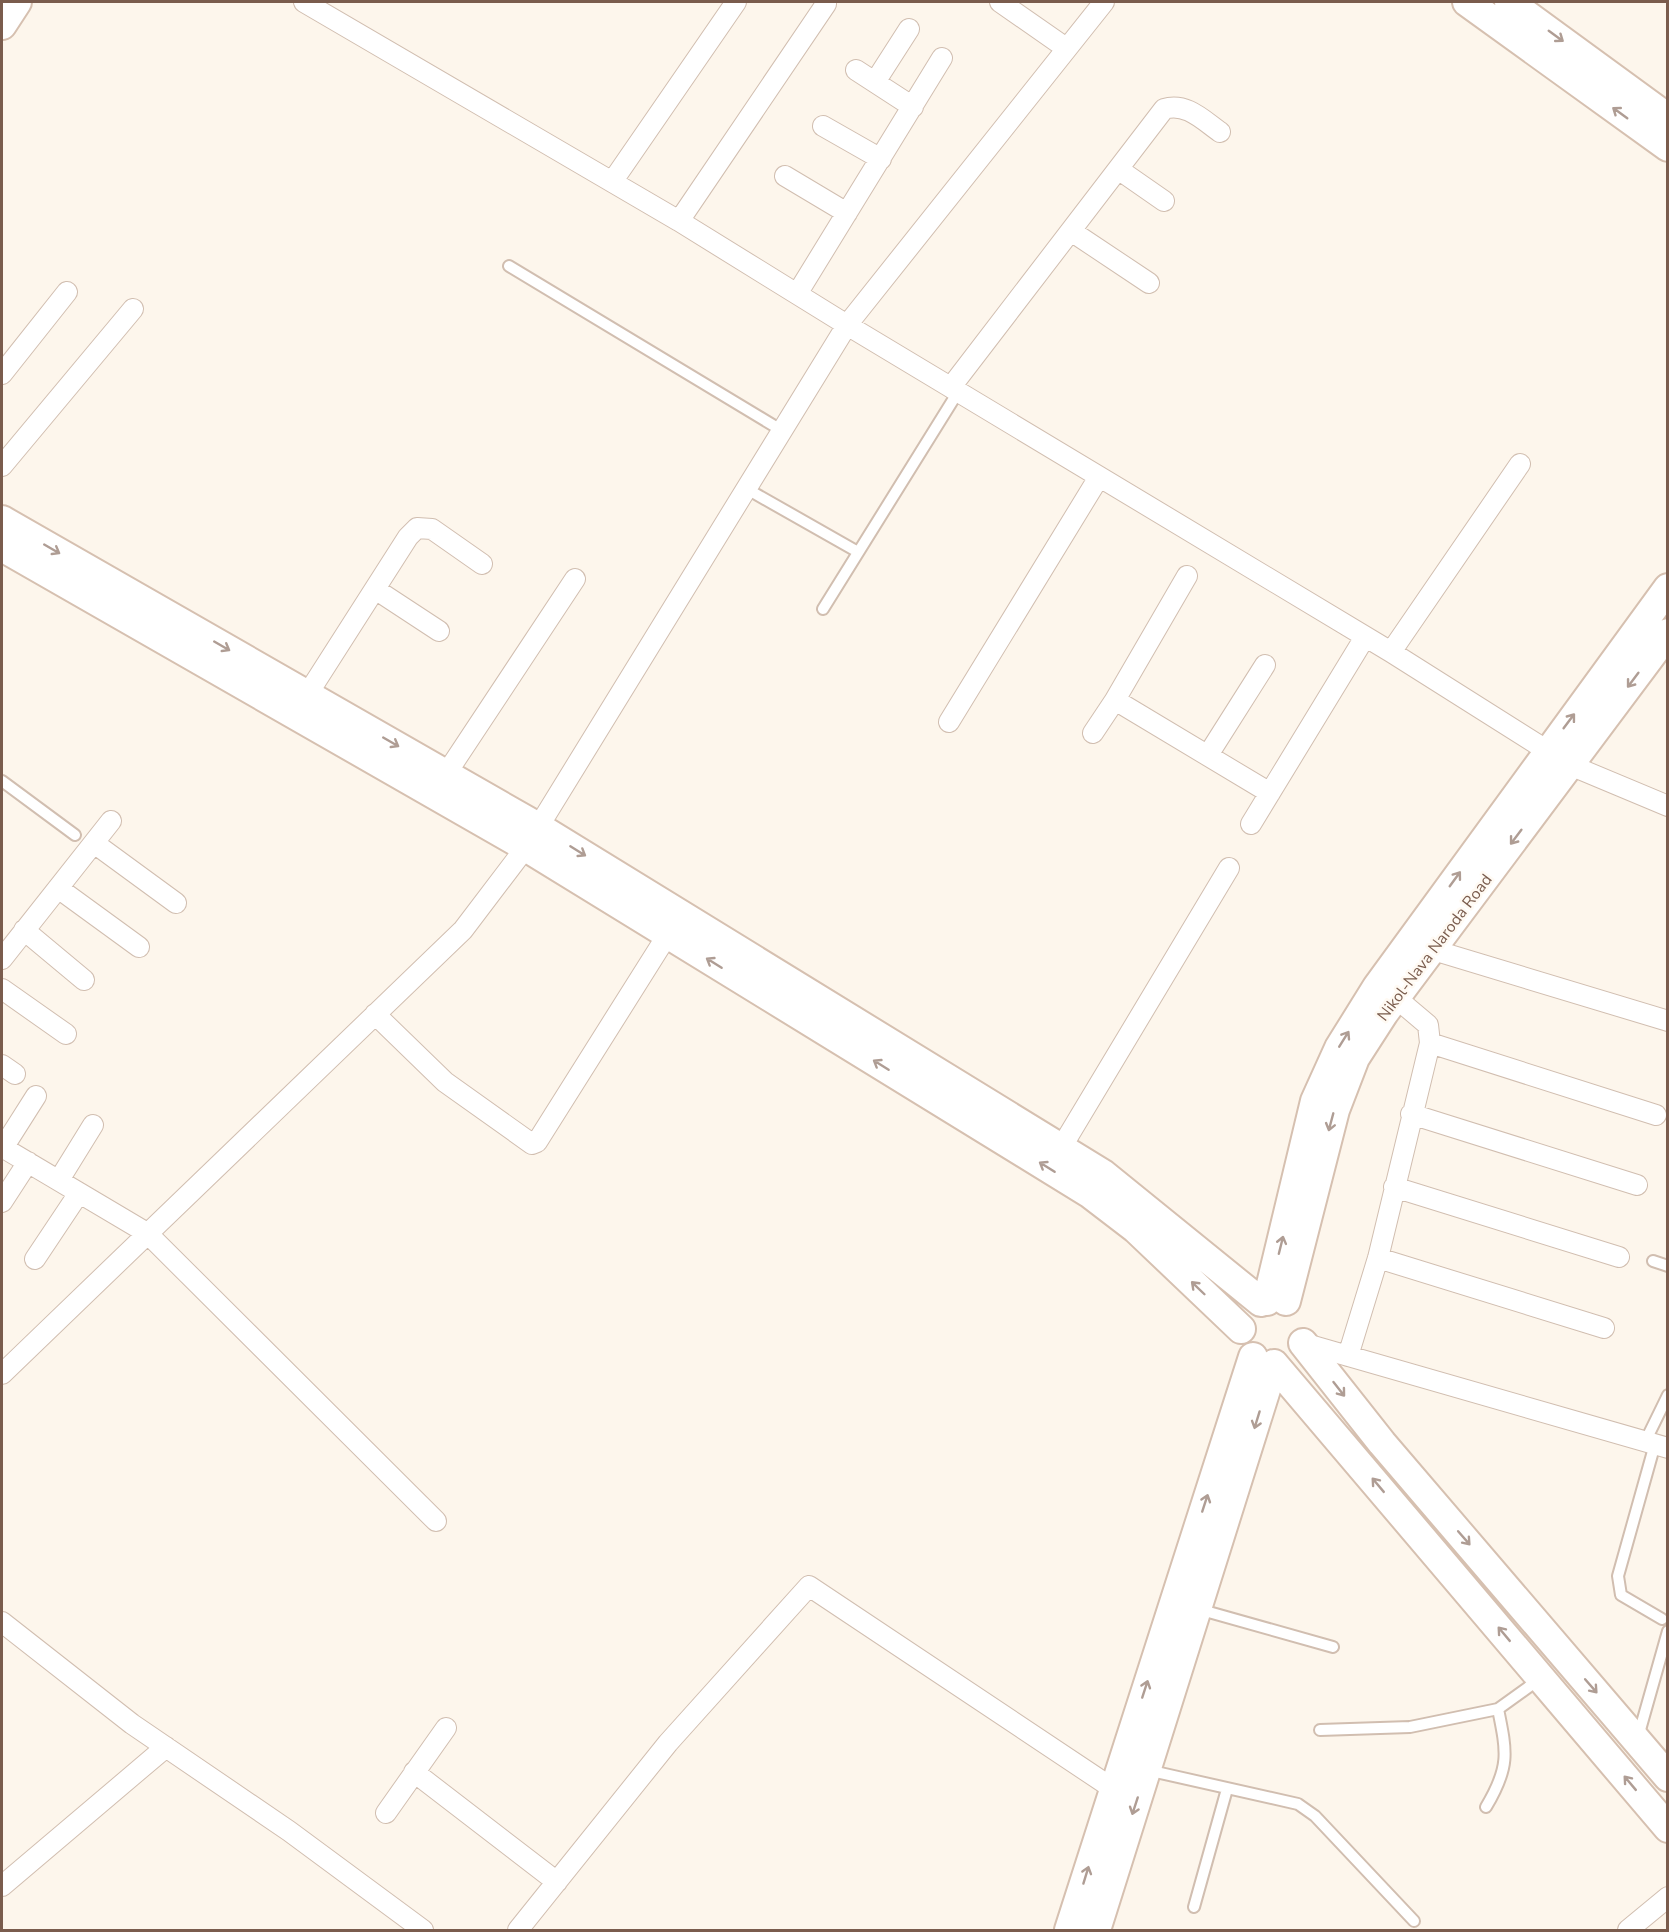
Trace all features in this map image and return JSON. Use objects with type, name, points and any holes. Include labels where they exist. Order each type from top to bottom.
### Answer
[{"type":"street","points":[[2,25],[17,2]]},
{"type":"street","points":[[612,182],[736,2]]},
{"type":"street","points":[[1000,2],[1066,48]]},
{"type":"street","points":[[2,1374],[463,930],[532,837],[847,325],[1104,2]]},
{"type":"street","points":[[1467,2],[1668,147]]},
{"type":"street","points":[[311,3],[679,221],[847,325],[1391,652],[1558,758],[1668,806]]},
{"type":"street","points":[[1515,3],[1668,118]]},
{"type":"street","points":[[679,221],[826,4]]},
{"type":"street","points":[[875,82],[909,29]]},
{"type":"street","points":[[797,294],[942,58]]},
{"type":"street","points":[[856,70],[913,107]]},
{"type":"street","points":[[955,390],[1071,231],[1164,109],[1175,106],[1187,109],[1220,132]]},
{"type":"street","points":[[823,126],[880,159]]},
{"type":"street","points":[[1118,169],[1164,201]]},
{"type":"street","points":[[785,176],[847,213]]},
{"type":"street","points":[[1071,231],[1149,283]]},
{"type":"street","points":[[2,374],[68,292]]},
{"type":"street","points":[[2,466],[133,309]]},
{"type":"street","points":[[1391,652],[1520,464]]},
{"type":"street","points":[[949,722],[1099,477]]},
{"type":"street","points":[[2,520],[446,774],[668,934],[1089,1193],[1136,1229],[1241,1329]]},
{"type":"street","points":[[307,694],[408,537],[417,528],[432,529],[482,564]]},
{"type":"street","points":[[2,547],[532,837],[1103,1174],[1271,1302],[1292,1307],[1303,1321],[1303,1342],[1295,1355],[1286,1361],[1263,1361]]},
{"type":"street","points":[[1093,733],[1115,700],[1187,576]]},
{"type":"street","points":[[446,774],[575,579]]},
{"type":"street","points":[[1558,758],[1668,588]]},
{"type":"street","points":[[375,589],[439,631]]},
{"type":"street","name":"Nikol-Nava Naroda Road","points":[[1271,1302],[1335,1110],[1355,1059],[1396,998],[1420,946],[1558,758],[1668,633]]},
{"type":"street","points":[[1251,824],[1365,637]]},
{"type":"street","points":[[1208,755],[1265,665]]},
{"type":"street","points":[[1115,700],[1270,793]]},
{"type":"street","points":[[2,959],[111,821]]},
{"type":"street","points":[[94,843],[176,903]]},
{"type":"street","points":[[1061,1148],[1229,868]]},
{"type":"street","points":[[58,888],[139,947]]},
{"type":"street","points":[[24,930],[84,980]]},
{"type":"street","points":[[375,1014],[445,1082],[532,1144],[537,1142],[668,934]]},
{"type":"street","points":[[1271,1302],[1316,1101],[1339,1048],[1420,946],[1668,1021]]},
{"type":"street","points":[[2,989],[66,1034]]},
{"type":"street","points":[[1348,1356],[1377,1258],[1430,1043],[1428,1025],[1396,998]]},
{"type":"street","points":[[1430,1043],[1656,1115]]},
{"type":"street","points":[[36,1096],[2,1147],[147,1233],[436,1521]]},
{"type":"street","points":[[1411,1114],[1637,1185]]},
{"type":"street","points":[[58,1180],[93,1125]]},
{"type":"street","points":[[2,1202],[28,1162]]},
{"type":"street","points":[[1394,1187],[1619,1257]]},
{"type":"street","points":[[34,1259],[79,1192]]},
{"type":"street","points":[[1377,1258],[1604,1328]]},
{"type":"street","points":[[1271,1302],[1248,1313],[1241,1329],[1242,1340],[1263,1361],[1541,1678],[1668,1828]]},
{"type":"street","points":[[1303,1342],[1656,1445]]},
{"type":"street","points":[[1303,1342],[1382,1443],[1668,1778]]},
{"type":"street","points":[[1096,1930],[1198,1609],[1263,1361]]},
{"type":"street","points":[[1069,1930],[1112,1788],[1263,1361]]},
{"type":"street","points":[[518,1930],[668,1743],[809,1586],[1112,1788]]},
{"type":"street","points":[[2,1622],[166,1747],[289,1831],[423,1930]]},
{"type":"street","points":[[386,1813],[446,1728]]},
{"type":"street","points":[[2,1886],[166,1747]]},
{"type":"street","points":[[414,1772],[557,1882]]},
{"type":"street","points":[[1628,1930],[1668,1897]]},
{"type":"lane","points":[[509,266],[782,430]]},
{"type":"lane","points":[[823,609],[955,390]]},
{"type":"lane","points":[[747,489],[858,552]]},
{"type":"lane","points":[[2,782],[75,835]]},
{"type":"lane","points":[[1653,1261],[1668,1266]]},
{"type":"lane","points":[[1662,1619],[1621,1595],[1618,1576],[1668,1395]]},
{"type":"lane","points":[[1198,1609],[1333,1647]]},
{"type":"lane","points":[[1637,1740],[1668,1631]]},
{"type":"lane","points":[[1320,1730],[1410,1727],[1498,1709],[1541,1678]]},
{"type":"lane","points":[[1486,1807],[1501,1783],[1506,1750],[1498,1709]]},
{"type":"lane","points":[[1147,1770],[1298,1804],[1315,1816],[1414,1921]]},
{"type":"lane","points":[[1194,1907],[1227,1789]]}]
